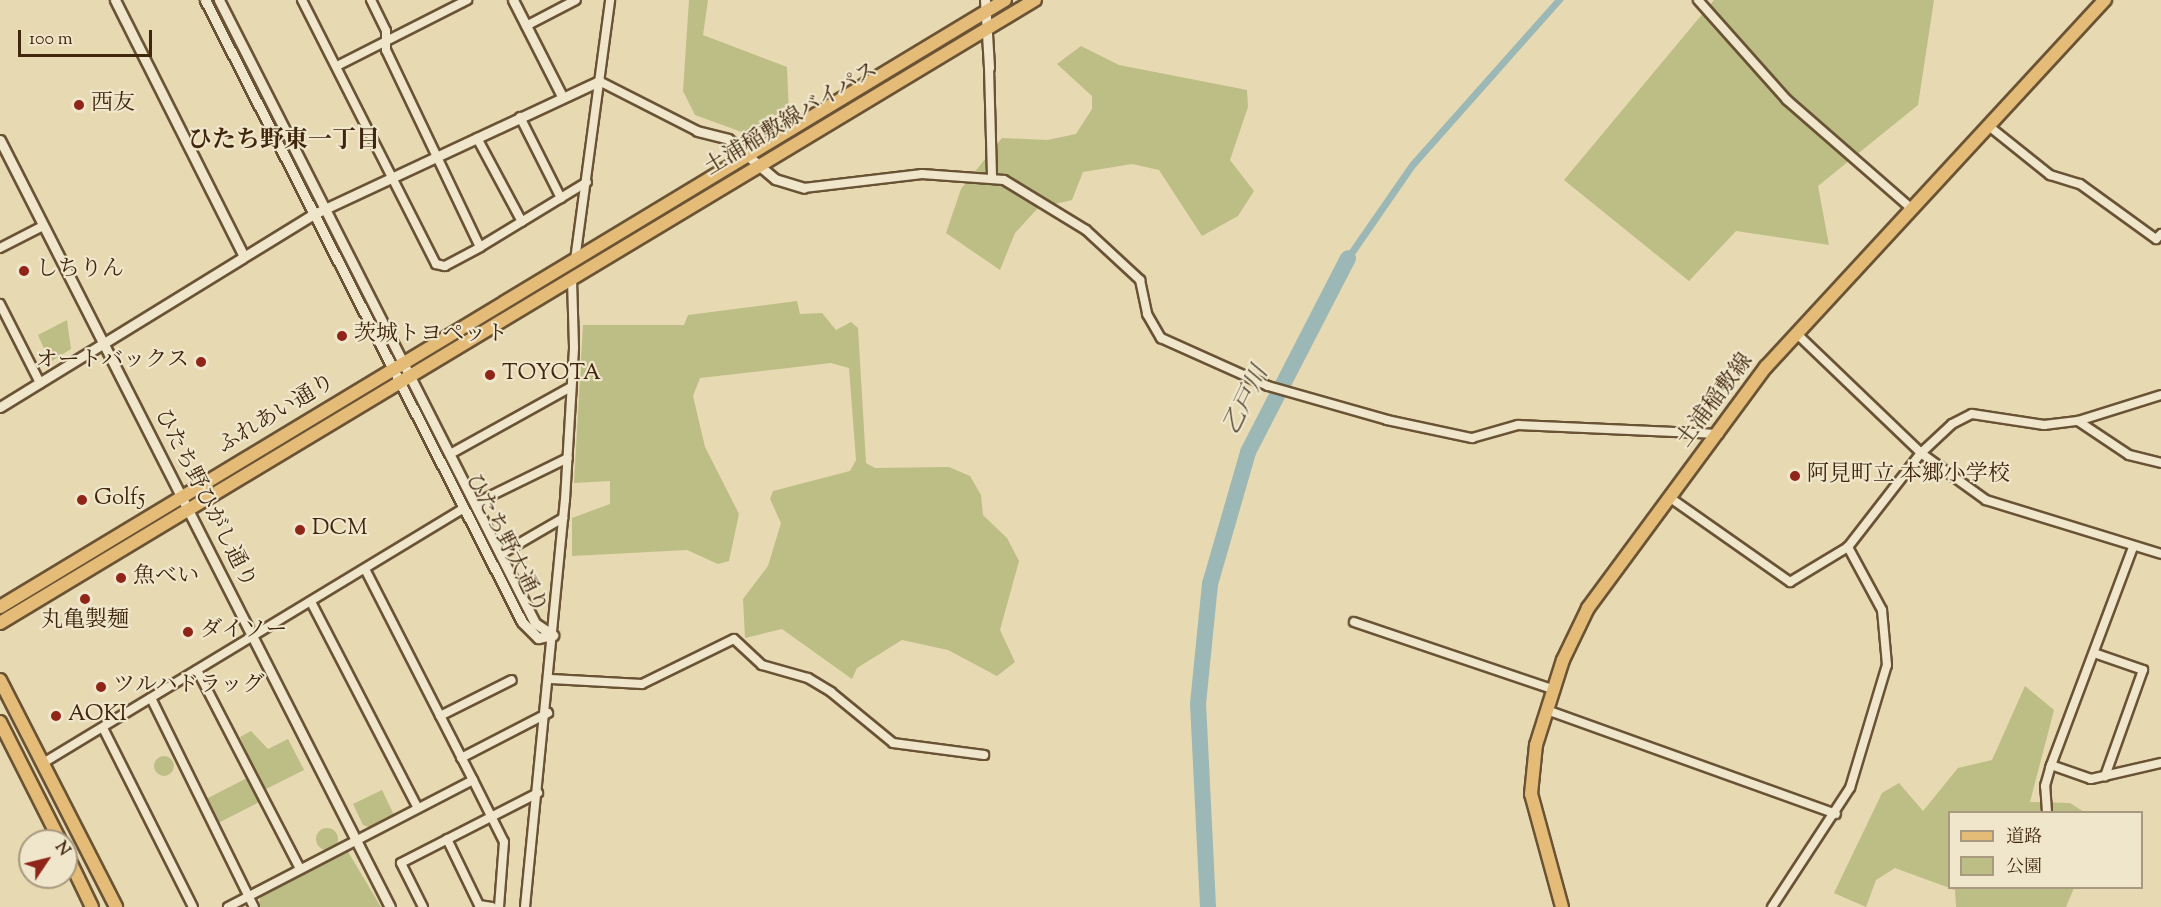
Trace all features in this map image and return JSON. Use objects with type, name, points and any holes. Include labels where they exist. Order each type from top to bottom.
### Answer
[{"type":"main road","name":"土浦稲敷線バイパス","points":[[575,260],[986,5],[1005,0]]},
{"type":"main road","name":"土浦稲敷線バイパス","points":[[572,276],[1035,0]]},
{"type":"main road","name":"土浦稲敷線","points":[[1562,907],[1531,794],[1547,710],[1588,608],[1719,434],[1766,367],[2105,0]]},
{"type":"main road","name":"ふれあい通り","points":[[408,369],[575,260]]},
{"type":"main road","name":"ふれあい通り","points":[[0,607],[182,496],[572,276]]},
{"type":"main road","name":"ふれあい通り","points":[[0,623],[188,510],[396,376]]},
{"type":"main road","points":[[0,680],[116,907]]},
{"type":"main road","points":[[0,722],[54,829]]},
{"type":"main road","points":[[78,878],[93,907]]},
{"type":"street","points":[[115,0],[243,254]]},
{"type":"street","name":"ひたち野大通り","points":[[205,0],[527,628],[538,638],[553,635]]},
{"type":"street","name":"ひたち野大通り","points":[[219,0],[452,453],[535,623],[553,635]]},
{"type":"street","points":[[302,0],[436,264],[446,266],[587,182]]},
{"type":"street","points":[[371,0],[386,31],[386,42],[480,247]]},
{"type":"street","points":[[337,66],[386,42],[450,4],[467,0]]},
{"type":"street","points":[[513,0],[562,96]]},
{"type":"street","points":[[526,26],[576,0]]},
{"type":"street","points":[[575,260],[610,0]]},
{"type":"street","points":[[1698,0],[1787,100],[1912,209]]},
{"type":"street","points":[[986,5],[992,178]]},
{"type":"street","points":[[0,406],[40,383],[100,341],[243,254],[314,214],[562,96],[599,81],[697,131],[728,139],[781,182],[804,188],[886,175],[992,178],[1017,185],[1086,230],[1140,280],[1147,314],[1161,338],[1285,392],[1472,438],[1518,425],[1719,434]]},
{"type":"street","points":[[520,117],[561,198]]},
{"type":"street","points":[[1990,127],[2050,175],[2080,184],[2156,240],[2161,234]]},
{"type":"street","points":[[477,138],[522,222]]},
{"type":"street","name":"ひたち野ひがし通り","points":[[0,140],[100,341],[182,496],[390,907]]},
{"type":"street","points":[[0,248],[43,226]]},
{"type":"street","points":[[525,907],[548,713],[568,458],[572,276]]},
{"type":"street","points":[[0,304],[40,383]]},
{"type":"street","points":[[1798,335],[1921,453],[1986,500],[2161,554]]},
{"type":"street","points":[[452,453],[571,387]]},
{"type":"street","points":[[1669,498],[1790,582],[1848,547],[1921,453],[1952,424],[1972,414],[2044,425],[2078,421],[2161,394]]},
{"type":"street","points":[[2078,421],[2130,455],[2161,463]]},
{"type":"street","points":[[476,503],[568,458]]},
{"type":"street","points":[[43,762],[253,639],[464,508]]},
{"type":"street","points":[[501,554],[563,518]]},
{"type":"street","points":[[1772,907],[1836,814],[1867,743],[1887,665],[1882,610],[1848,547]]},
{"type":"street","points":[[2047,811],[2045,786],[2051,765],[2133,547]]},
{"type":"street","points":[[365,568],[504,842],[499,907]]},
{"type":"street","points":[[311,602],[418,808]]},
{"type":"street","points":[[1354,622],[1555,690]]},
{"type":"street","points":[[550,679],[642,684],[734,639],[762,665],[808,678],[831,692],[893,743],[984,755]]},
{"type":"street","points":[[2094,653],[2143,670],[2104,776]]},
{"type":"street","points":[[197,670],[300,869]]},
{"type":"street","points":[[440,716],[512,681]]},
{"type":"street","points":[[151,698],[254,907]]},
{"type":"street","points":[[1547,710],[1836,814]]},
{"type":"street","points":[[461,758],[548,713]]},
{"type":"street","points":[[103,728],[194,907]]},
{"type":"street","points":[[2051,765],[2091,779],[2161,763]]},
{"type":"street","points":[[228,907],[473,780]]},
{"type":"street","points":[[423,907],[401,863],[538,793]]},
{"type":"street","points":[[447,839],[479,905],[492,907]]},
{"type":"green space","points":[[689,0],[708,0],[703,35],[787,67],[789,114],[750,135],[695,115],[683,91]]},
{"type":"green space","points":[[1714,0],[1934,0],[1918,105],[1818,186],[1829,245],[1736,231],[1689,281],[1564,180]]},
{"type":"green space","points":[[1081,46],[1119,65],[1247,90],[1248,107],[1230,160],[1254,191],[1238,216],[1202,236],[1159,170],[1132,164],[1083,172],[1072,200],[1038,208],[1015,233],[1000,270],[946,233],[961,189],[1002,138],[1047,140],[1076,134],[1092,109],[1092,96],[1057,64]]},
{"type":"green space","points":[[797,301],[800,314],[822,313],[836,330],[851,322],[858,328],[866,463],[875,468],[949,467],[970,476],[981,495],[983,515],[1007,538],[1019,561],[1000,630],[1015,662],[997,676],[948,650],[902,640],[857,668],[852,679],[782,629],[745,638],[743,599],[768,566],[781,523],[770,499],[773,491],[850,471],[856,460],[849,368],[831,363],[700,378],[693,396],[705,447],[739,514],[729,561],[718,564],[687,550],[572,556],[572,518],[610,504],[610,481],[574,483],[583,325],[684,325],[688,315]]},
{"type":"green space","points":[[67,320],[71,349],[50,362],[38,335]]},
{"type":"green space","points":[[2025,686],[2054,710],[2030,802],[2070,803],[2082,811],[1948,811],[1948,887],[1895,868],[1876,880],[1866,907],[1834,893],[1882,793],[1899,783],[1923,811],[1958,768],[1992,760]]},
{"type":"green space","points":[[251,731],[268,749],[288,739],[304,770],[264,790],[240,737]]},
{"type":"green space","points":[[164,756],[171,759],[174,766],[171,773],[164,776],[157,773],[154,766],[157,759]]},
{"type":"green space","points":[[247,778],[259,802],[218,823],[206,799]]},
{"type":"green space","points":[[382,790],[394,815],[371,828],[363,825],[353,804]]},
{"type":"green space","points":[[327,828],[335,831],[338,839],[335,847],[327,850],[319,847],[316,839],[319,831]]},
{"type":"green space","points":[[347,850],[381,907],[259,907],[260,896]]},
{"type":"green space","points":[[1952,889],[2074,889],[2066,907],[1956,907],[1955,890]]},
{"type":"water","points":[[1555,0],[1564,0],[1415,168],[1339,278],[1333,274],[1410,163]]},
{"type":"waterway","name":"乙戸川","points":[[1208,907],[1198,704],[1210,584],[1248,452],[1348,258]]},
{"type":"place","name":"西友","points":[[79,105]]},
{"type":"place","name":"しちりん","points":[[24,271]]},
{"type":"place","name":"茨城トヨペット","points":[[342,336]]},
{"type":"place","name":"オートバックス","points":[[201,362]]},
{"type":"place","name":"TOYOTA","points":[[490,375]]},
{"type":"place","name":"阿見町立 本郷小学校","points":[[1795,476]]},
{"type":"place","name":"Golf5","points":[[82,500]]},
{"type":"place","name":"DCM","points":[[300,530]]},
{"type":"place","name":"魚べい","points":[[121,578]]},
{"type":"place","name":"丸亀製麺","points":[[85,599]]},
{"type":"place","name":"ダイソー","points":[[188,632]]},
{"type":"place","name":"ツルハドラッグ","points":[[101,687]]},
{"type":"place","name":"AOKI","points":[[56,716]]},
{"type":"district","name":"ひたち野東一丁目","points":[[284,142]]}]
